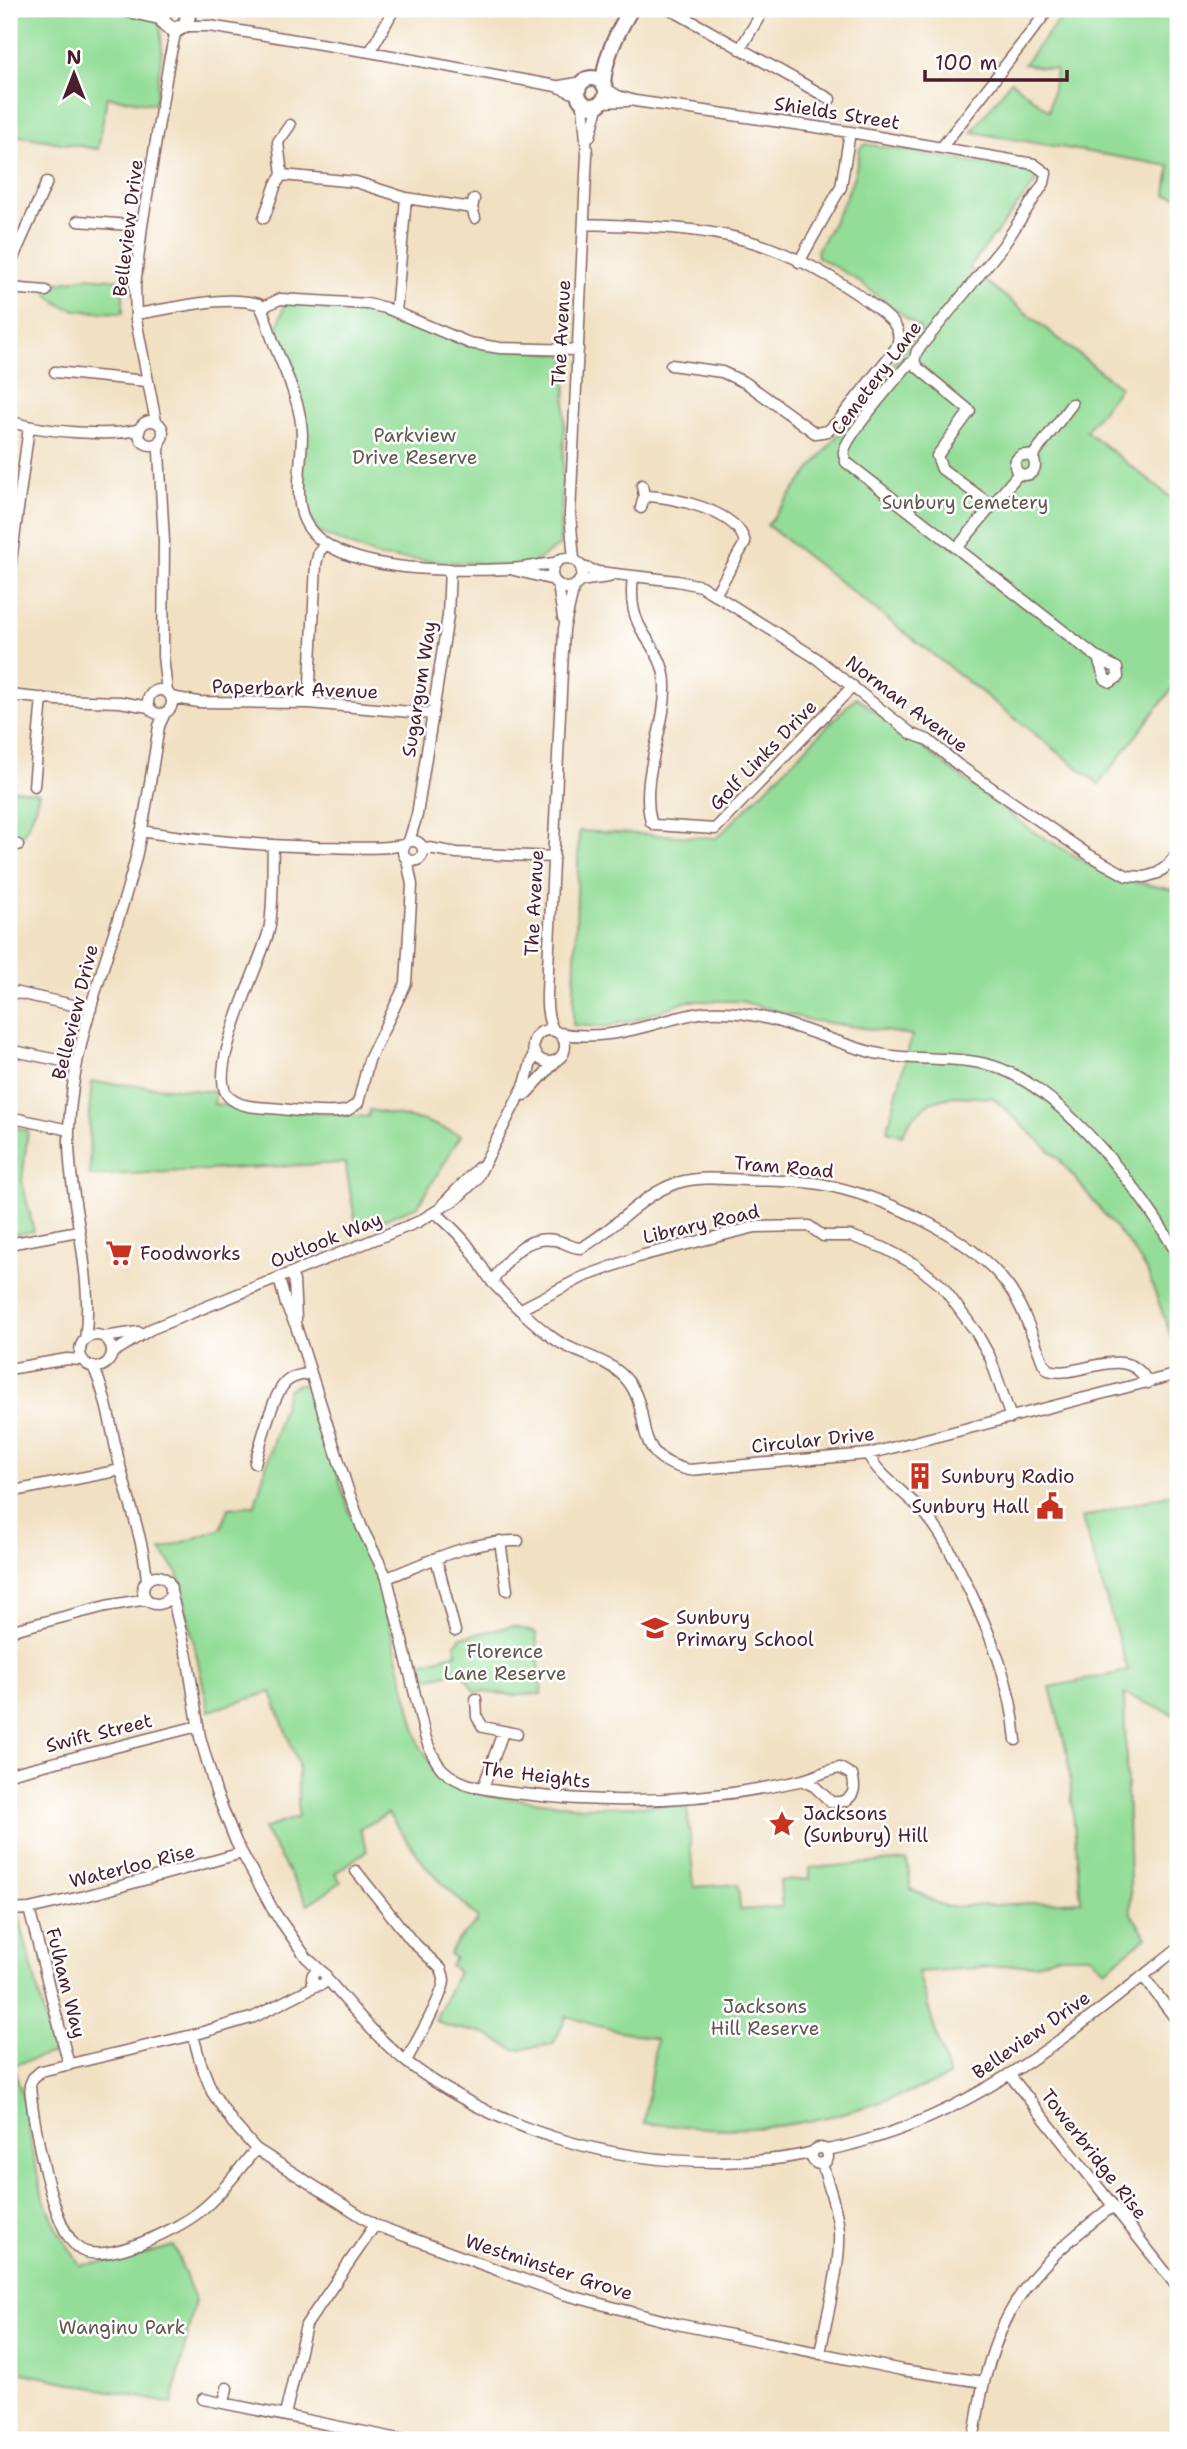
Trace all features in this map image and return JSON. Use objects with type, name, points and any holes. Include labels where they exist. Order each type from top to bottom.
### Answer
[{"type":"street","points":[[115,9],[176,16],[209,26],[583,90],[598,80],[602,95]]},
{"type":"street","points":[[370,52],[394,9]]},
{"type":"street","points":[[583,90],[631,9]]},
{"type":"street","points":[[670,9],[830,99]]},
{"type":"street","points":[[740,48],[764,9]]},
{"type":"street","points":[[942,147],[1049,9]]},
{"type":"street","name":"Belleview Drive","points":[[160,474],[146,431],[150,400],[136,314],[135,286],[176,16]]},
{"type":"street","points":[[583,90],[590,106],[602,95],[604,66],[611,46]]},
{"type":"street","name":"The Avenue","points":[[577,562],[570,514],[587,154],[583,90]]},
{"type":"street","name":"Shields Street","points":[[602,95],[849,132],[1034,164]]},
{"type":"street","name":"The Avenue","points":[[587,154],[602,95]]},
{"type":"street","points":[[264,218],[282,175],[278,142],[290,125]]},
{"type":"street","points":[[799,262],[841,187],[849,132]]},
{"type":"street","name":"Cemetery Lane","points":[[1034,164],[1046,173],[1040,189],[1003,246],[917,351],[914,361],[868,415],[845,446],[844,456],[846,461],[1098,658]]},
{"type":"street","points":[[282,175],[356,182],[406,198],[474,208]]},
{"type":"street","points":[[9,267],[47,182]]},
{"type":"street","points":[[396,312],[406,198]]},
{"type":"street","points":[[78,221],[142,226]]},
{"type":"street","points":[[584,224],[700,231],[746,240],[828,275],[891,319],[899,329],[900,340],[895,348],[828,431],[815,433],[746,383],[722,372],[671,365]]},
{"type":"street","points":[[9,288],[46,291]]},
{"type":"street","points":[[261,307],[281,299],[367,304],[396,312],[469,343],[500,348],[578,350]]},
{"type":"street","points":[[136,314],[223,301],[260,304],[298,407],[302,432],[299,494],[303,516],[325,545],[347,556],[377,564],[450,569],[510,569],[566,558],[577,562],[582,571],[577,584],[563,587],[556,582],[510,569]]},
{"type":"street","points":[[914,361],[917,367],[971,411],[937,456],[942,469],[991,505]]},
{"type":"street","points":[[55,372],[146,381]]},
{"type":"street","points":[[957,548],[1019,472],[1015,463],[1019,457],[1026,454],[1032,457],[1072,404]]},
{"type":"street","points":[[9,421],[29,427],[113,433],[146,431],[160,440]]},
{"type":"street","points":[[9,576],[29,427]]},
{"type":"street","name":"Belleview Drive","points":[[83,1350],[87,1321],[86,1292],[69,1130],[77,1064],[136,857],[159,726],[168,702],[163,656],[166,590],[160,440],[163,431],[146,431]]},
{"type":"street","points":[[641,508],[643,490],[692,504],[735,525],[743,533],[745,543],[715,595]]},
{"type":"street","name":"The Avenue","points":[[557,561],[570,514]]},
{"type":"street","points":[[309,703],[316,564],[318,552],[325,545]]},
{"type":"street","points":[[556,582],[552,571],[557,561]]},
{"type":"street","name":"Norman Avenue","points":[[577,562],[598,572],[701,586],[816,659],[912,734],[928,740],[957,764],[1089,855],[1126,876],[1145,877],[1158,873],[1178,852]]},
{"type":"street","name":"Sugargum Way","points":[[272,845],[270,929],[228,1041],[224,1090],[229,1098],[242,1104],[295,1110],[346,1111],[358,1103],[369,1060],[406,983],[413,851],[449,616],[450,569]]},
{"type":"street","name":"Norman Avenue","points":[[577,584],[630,577]]},
{"type":"street","name":"Golf Links Drive","points":[[630,577],[639,626],[659,655],[665,681],[663,709],[649,782],[649,813],[651,822],[655,825],[715,829],[853,686]]},
{"type":"street","name":"The Avenue","points":[[556,582],[564,629],[547,1010],[550,1024],[556,1032]]},
{"type":"street","name":"The Avenue","points":[[564,629],[577,584]]},
{"type":"street","name":"Belleview Drive","points":[[156,745],[151,709],[152,693],[163,656]]},
{"type":"street","points":[[120,702],[152,693],[168,702]]},
{"type":"street","points":[[9,695],[120,702],[151,709],[168,702]]},
{"type":"street","points":[[34,786],[42,698]]},
{"type":"street","name":"Paperbark Avenue","points":[[168,702],[309,703],[433,714]]},
{"type":"street","points":[[141,831],[201,841],[554,857]]},
{"type":"street","name":"The Avenue","points":[[538,1034],[548,968]]},
{"type":"street","points":[[9,991],[91,1009]]},
{"type":"street","points":[[556,1032],[565,1046],[557,1059],[547,1062],[537,1057],[533,1043],[538,1034],[545,1030],[556,1032],[573,1036],[608,1036],[691,1014],[726,1012],[789,1024],[865,1051],[895,1058],[956,1059],[994,1067],[1027,1082],[1070,1117],[1128,1183],[1178,1256]]},
{"type":"street","points":[[9,1049],[77,1064]]},
{"type":"street","name":"Outlook Way","points":[[103,1336],[122,1336],[151,1329],[436,1213],[486,1160],[525,1084],[534,1052]]},
{"type":"street","name":"Outlook Way","points":[[510,1115],[531,1086],[557,1059]]},
{"type":"street","points":[[9,1117],[69,1130]]},
{"type":"street","name":"Tram Road","points":[[492,1282],[507,1259],[529,1243],[551,1239],[581,1248],[649,1197],[676,1183],[706,1177],[816,1184],[887,1205],[947,1234],[968,1248],[1010,1288],[1048,1370],[1069,1372],[1115,1362],[1140,1372],[1148,1383]]},
{"type":"street","name":"Circular Drive","points":[[436,1213],[462,1238],[492,1282],[521,1309],[559,1342],[614,1368],[624,1377],[634,1392],[650,1447],[672,1465],[689,1470],[868,1454],[1178,1374]]},
{"type":"street","name":"Library Road","points":[[521,1309],[583,1278],[644,1255],[755,1227],[808,1226],[823,1236],[851,1236],[884,1248],[916,1265],[942,1286],[976,1332],[990,1357],[1011,1418]]},
{"type":"street","points":[[9,1244],[79,1231]]},
{"type":"street","name":"The Heights","points":[[291,1273],[294,1281],[296,1326]]},
{"type":"street","name":"The Heights","points":[[279,1278],[348,1490],[362,1528],[387,1578],[430,1749],[442,1769],[484,1788],[553,1798],[639,1801],[744,1791],[803,1781],[840,1768],[852,1775],[855,1788],[850,1798],[845,1801],[831,1802],[814,1786],[803,1781]]},
{"type":"street","name":"Belleview Drive","points":[[86,1292],[94,1320],[103,1336]]},
{"type":"street","name":"Outlook Way","points":[[110,1357],[151,1329]]},
{"type":"street","points":[[9,1369],[68,1359],[83,1350],[89,1336],[103,1336],[110,1342],[105,1378],[106,1401]]},
{"type":"street","points":[[83,1350],[93,1366],[106,1401],[142,1546],[146,1582],[144,1592],[147,1599]]},
{"type":"street","points":[[93,1366],[104,1364],[110,1357]]},
{"type":"street","points":[[255,1463],[269,1418],[285,1383],[311,1373]]},
{"type":"street","points":[[868,1454],[874,1467],[921,1509],[949,1548],[998,1652],[1010,1698],[1016,1740]]},
{"type":"street","points":[[9,1492],[121,1470]]},
{"type":"street","points":[[500,1541],[507,1590]]},
{"type":"street","points":[[387,1578],[467,1547],[517,1541]]},
{"type":"street","points":[[142,1546],[153,1568],[170,1584],[168,1599],[157,1604]]},
{"type":"street","points":[[436,1558],[455,1631]]},
{"type":"street","points":[[106,1606],[128,1597],[155,1576],[164,1577]]},
{"type":"street","name":"Belleview Drive","points":[[171,1592],[188,1661],[198,1726],[216,1791],[242,1853],[273,1910],[318,1979],[406,2061],[435,2082],[474,2105],[538,2132],[589,2147],[676,2162],[820,2157],[922,2121],[975,2095],[1009,2074],[1178,1948]]},
{"type":"street","points":[[9,1631],[106,1606],[147,1599],[157,1604],[180,1626]]},
{"type":"street","points":[[476,1699],[477,1717],[481,1724],[488,1729],[517,1734]]},
{"type":"street","name":"Swift Street","points":[[9,1774],[198,1726]]},
{"type":"street","points":[[484,1788],[503,1732]]},
{"type":"street","name":"Waterloo Rise","points":[[9,1910],[30,1909],[199,1867],[242,1853]]},
{"type":"street","points":[[356,1871],[411,1940],[441,1969],[443,1975],[440,1991],[406,2061]]},
{"type":"street","name":"Fulham Way","points":[[30,1909],[69,2065]]},
{"type":"street","points":[[1143,1976],[1178,2022]]},
{"type":"street","points":[[256,2149],[199,2213],[167,2232],[110,2252],[86,2252],[78,2249],[59,2217],[49,2192],[31,2096],[33,2078],[41,2071],[193,2035],[254,2017],[298,1994],[318,1979]]},
{"type":"street","name":"Westminster Grove","points":[[193,2035],[212,2092],[233,2123],[256,2149],[375,2225],[563,2294],[677,2324],[902,2370],[984,2382]]},
{"type":"street","name":"Towerbridge Rise","points":[[1009,2074],[1178,2288]]},
{"type":"street","points":[[820,2157],[835,2203],[839,2234],[836,2267],[820,2354]]},
{"type":"street","points":[[973,2440],[984,2382],[996,2341],[1014,2303],[1039,2269],[1069,2239],[1113,2206]]},
{"type":"street","points":[[285,2415],[306,2325],[375,2225]]},
{"type":"street","points":[[223,2403],[227,2388]]},
{"type":"street","points":[[203,2399],[404,2440]]},
{"type":"street","points":[[1172,2440],[1178,2435]]},
{"type":"green space","points":[[9,9],[159,9],[162,50],[155,104],[107,97],[98,149],[15,135],[9,145]]},
{"type":"green space","points":[[1068,9],[1178,9],[1178,197],[1166,195],[1170,166],[972,132],[1011,81],[1049,111],[1056,70],[1024,64]]},
{"type":"green space","name":"Sunbury Cemetery","points":[[866,144],[1042,174],[969,268],[1120,387],[1086,431],[1178,503],[1178,681],[1099,784],[767,525],[921,329],[854,278],[818,257],[817,251],[849,189],[860,148]]},
{"type":"green space","points":[[86,277],[123,280],[123,313],[80,311],[61,305],[46,291],[55,284]]},
{"type":"green space","name":"Parkview Drive Reserve","points":[[285,303],[370,306],[465,343],[567,355],[560,545],[527,567],[379,557],[318,532],[302,495],[300,412],[276,333]]},
{"type":"green space","points":[[856,697],[1032,831],[1112,877],[1178,891],[1178,1355],[1147,1271],[1132,1248],[1059,1159],[993,1098],[954,1096],[929,1103],[912,1118],[902,1135],[887,1131],[912,1035],[809,1020],[740,1001],[688,1001],[634,1020],[604,1027],[573,1025],[579,831],[717,838]]},
{"type":"green space","points":[[14,789],[39,793],[32,817],[21,838],[9,833],[9,799]]},
{"type":"green space","points":[[92,1082],[215,1092],[214,1104],[368,1117],[370,1110],[425,1121],[461,1135],[418,1206],[357,1230],[345,1163],[90,1176],[89,1115]]},
{"type":"green space","points":[[9,1126],[28,1131],[22,1181],[34,1231],[9,1235]]},
{"type":"green space","name":"Jacksons Hill Reserve","points":[[299,1384],[309,1386],[350,1514],[378,1578],[419,1744],[436,1771],[460,1788],[492,1796],[582,1807],[687,1805],[694,1887],[738,1884],[740,1910],[782,1907],[780,1881],[810,1879],[810,1868],[907,1860],[911,1889],[945,1907],[1081,1901],[1068,1756],[1050,1687],[1128,1671],[1082,1518],[1178,1492],[1178,1716],[1124,1694],[1131,1914],[1147,1937],[1105,1970],[1091,1956],[1055,1956],[1036,1964],[918,1972],[949,2077],[860,2108],[814,2120],[768,2127],[721,2129],[644,2123],[656,2039],[567,2016],[553,2044],[516,2050],[485,2034],[447,2026],[435,2020],[458,1972],[450,1965],[455,1958],[449,1954],[459,1939],[477,1922],[477,1917],[427,1868],[388,1813],[360,1829],[367,1851],[335,1873],[341,1882],[308,1904],[263,1829],[298,1817],[298,1764],[271,1692],[209,1711],[178,1573],[161,1550],[221,1529],[229,1508],[255,1505],[288,1389]]},
{"type":"green space","name":"Florence Lane Reserve","points":[[513,1626],[536,1633],[542,1694],[516,1695],[474,1691],[462,1671],[425,1679],[421,1663],[457,1653],[455,1644],[462,1637]]},
{"type":"green space","name":"Wanginu Park","points":[[19,1917],[54,2053],[13,2065],[26,2108],[43,2197],[59,2232],[80,2265],[124,2260],[174,2246],[195,2300],[172,2404],[9,2370],[9,1918]]},
{"type":"place","name":"Foodworks","points":[[119,1253]]},
{"type":"place","name":"Sunbury Radio","points":[[920,1476]]},
{"type":"place","name":"Sunbury Hall","points":[[1050,1506]]},
{"type":"place","name":"Sunbury Primary School","points":[[655,1628]]},
{"type":"place","name":"Jacksons (Sunbury) Hill","points":[[782,1824]]}]
